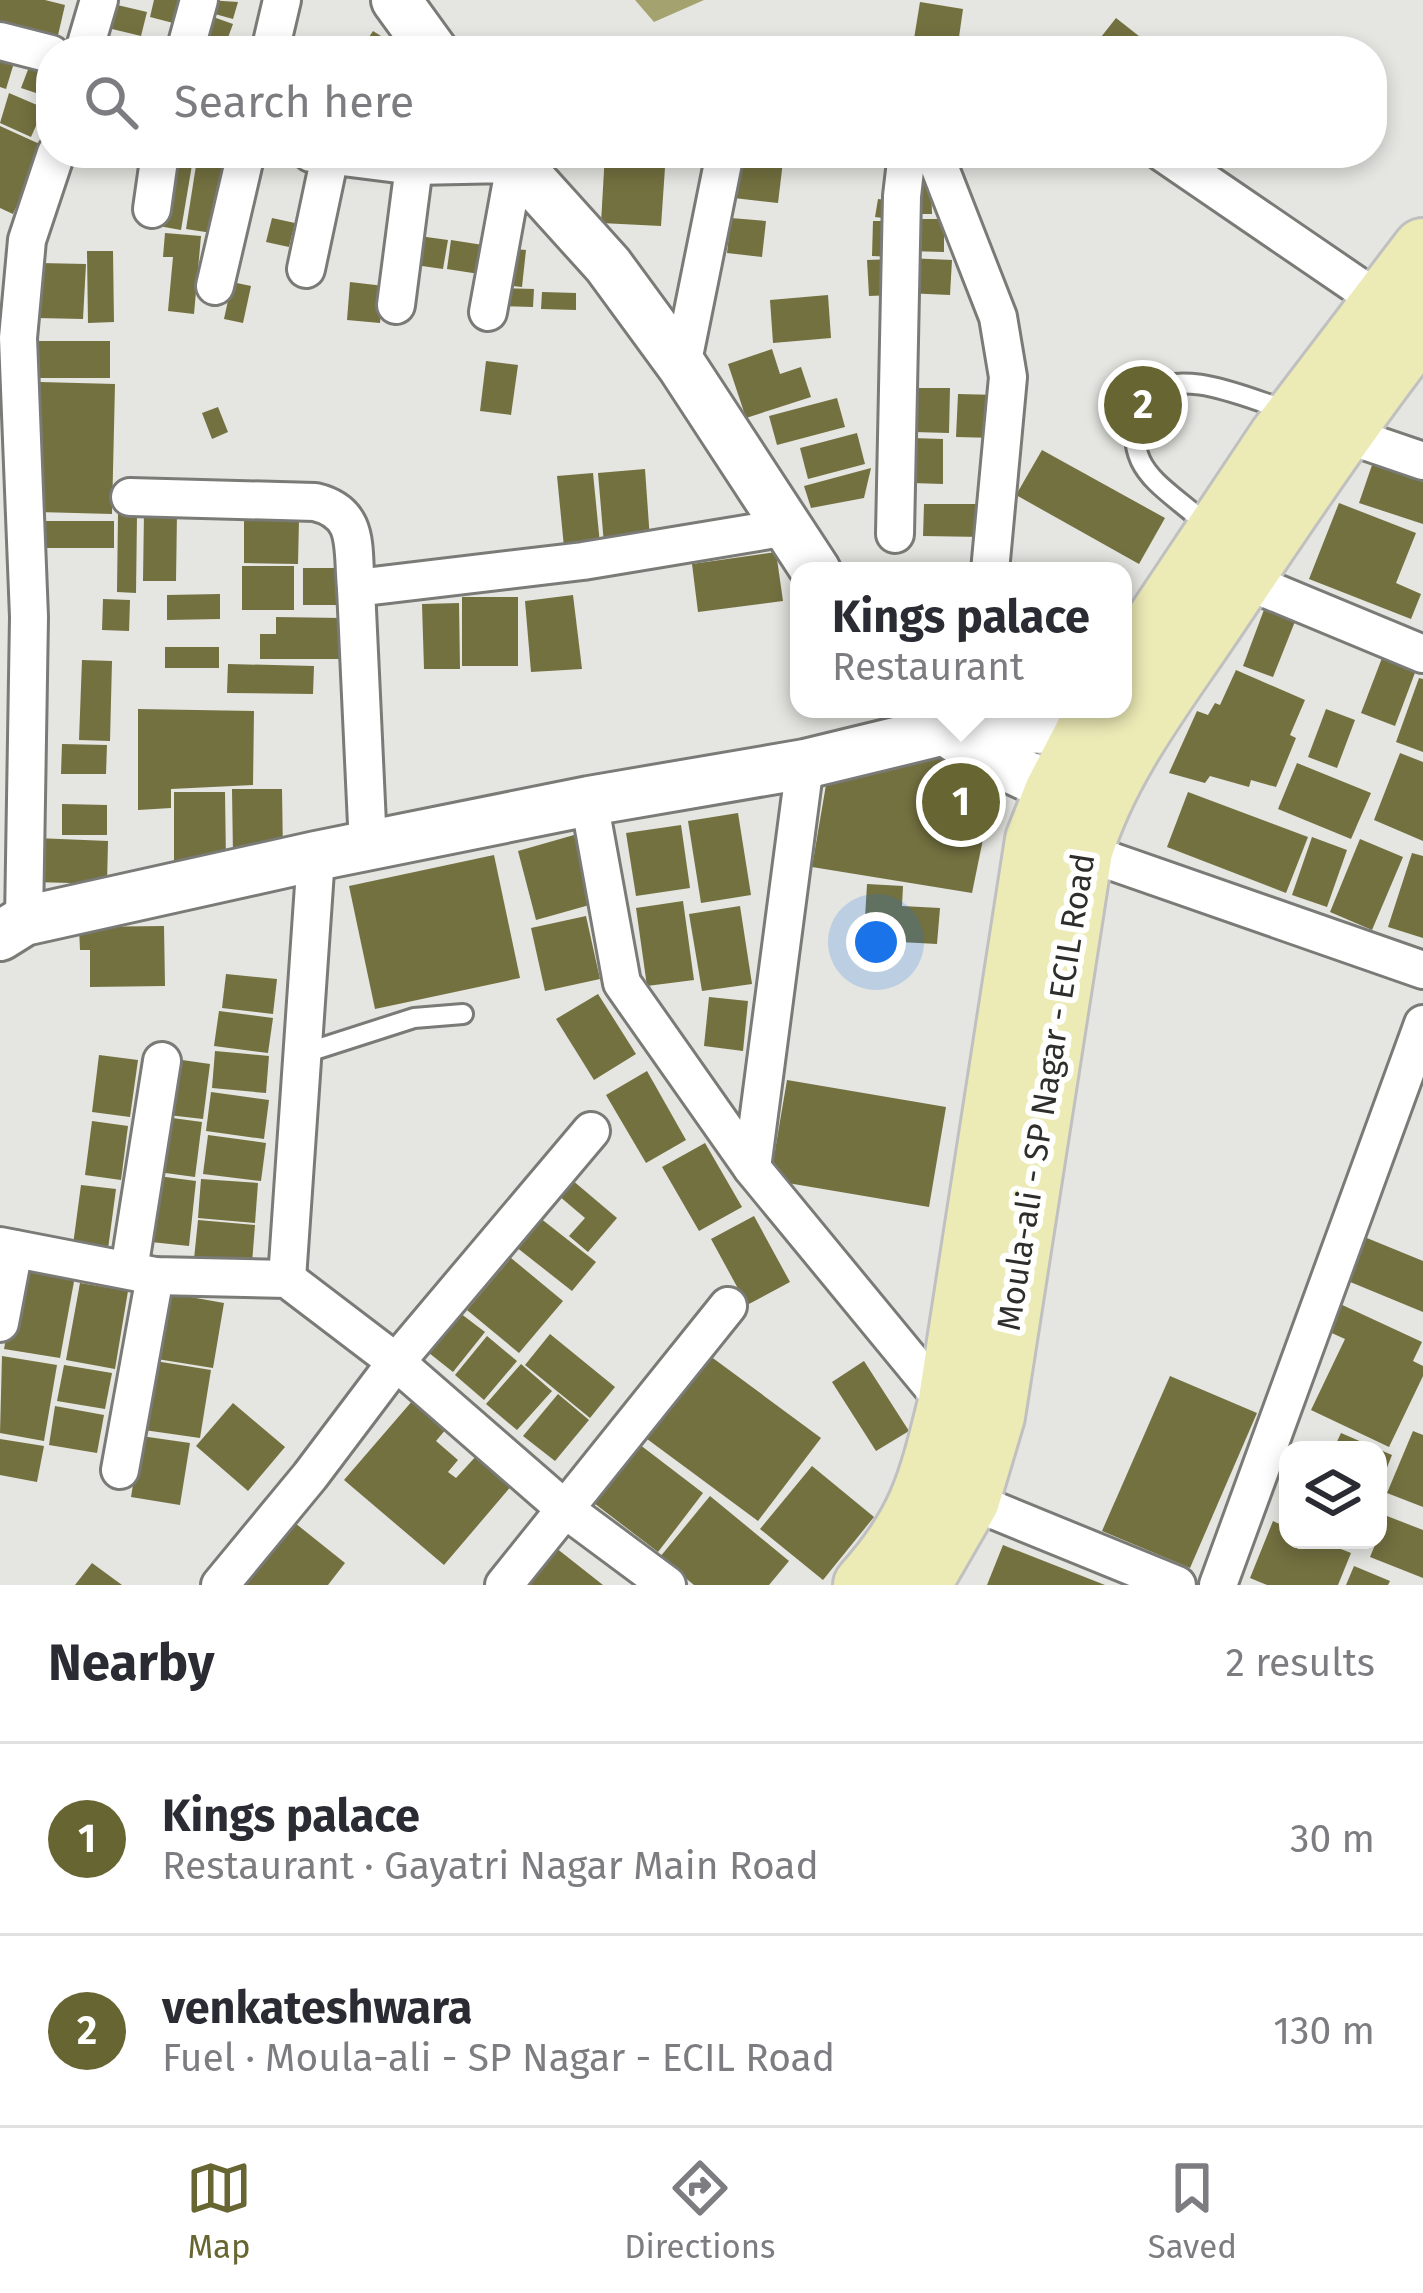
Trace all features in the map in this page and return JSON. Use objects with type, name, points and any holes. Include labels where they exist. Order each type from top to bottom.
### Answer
[{"type":"main road","name":"Moula-ali - SP Nagar - ECIL Road","points":[[1132,690],[1402,313],[1423,249]]},
{"type":"main road","name":"Moula-ali - SP Nagar - ECIL Road","points":[[1132,662],[1229,556]]},
{"type":"main road","name":"Moula-ali - SP Nagar - ECIL Road","points":[[920,1585],[969,1500],[994,1416],[1078,817],[1106,726]]},
{"type":"main road","name":"Moula-ali - SP Nagar - ECIL Road","points":[[864,1585],[920,1508],[948,1406],[1036,840],[1078,817]]},
{"type":"street","points":[[88,36],[99,0]]},
{"type":"street","points":[[189,36],[199,0]]},
{"type":"street","points":[[274,36],[282,0]]},
{"type":"street","points":[[396,0],[422,36]]},
{"type":"street","points":[[0,40],[36,50]]},
{"type":"street","points":[[51,168],[27,241],[9,334],[29,616],[12,928],[316,856],[805,764],[931,720],[1106,726]]},
{"type":"street","points":[[152,209],[158,168]]},
{"type":"street","points":[[215,286],[243,168]]},
{"type":"street","points":[[306,269],[319,168]]},
{"type":"street","points":[[395,305],[414,168]]},
{"type":"street","points":[[488,313],[510,168]]},
{"type":"street","points":[[520,168],[608,265],[682,366],[810,562]]},
{"type":"street","points":[[682,366],[722,168]]},
{"type":"street","points":[[895,534],[906,168]]},
{"type":"street","points":[[940,168],[998,317],[1008,377],[991,562]]},
{"type":"street","points":[[1185,168],[1402,313]]},
{"type":"street","points":[[1320,423],[1423,461]]},
{"type":"street","points":[[130,497],[315,502],[340,510],[349,521],[368,847]]},
{"type":"street","points":[[356,588],[584,561],[788,527]]},
{"type":"street","points":[[1229,556],[1423,654]]},
{"type":"street","points":[[931,720],[1078,817],[1423,970]]},
{"type":"street","points":[[752,1168],[805,764]]},
{"type":"street","points":[[590,801],[622,983],[752,1168],[948,1406]]},
{"type":"street","points":[[287,1280],[316,856]]},
{"type":"street","points":[[1218,1585],[1423,1024]]},
{"type":"street","points":[[120,1470],[162,1061]]},
{"type":"street","points":[[220,1585],[396,1362],[591,1131]]},
{"type":"street","points":[[0,1323],[7,1248],[142,1273],[287,1280],[396,1362],[566,1510],[667,1585]]},
{"type":"street","points":[[504,1585],[728,1306]]},
{"type":"street","points":[[969,1500],[1177,1585]]},
{"type":"lane","points":[[1229,556],[1143,468],[1132,446],[1143,393],[1161,383],[1185,381],[1320,423]]},
{"type":"lane","points":[[302,1054],[414,1018],[463,1014]]},
{"type":"shaded area","points":[[635,0],[704,0],[654,22]]},
{"type":"building","points":[[0,0],[65,5],[58,36],[36,39],[0,30]]},
{"type":"building","points":[[154,0],[183,0],[177,24],[150,17]]},
{"type":"building","points":[[207,0],[238,2],[233,19],[204,11]]},
{"type":"building","points":[[920,2],[963,9],[959,36],[914,36]]},
{"type":"building","points":[[113,4],[147,12],[141,36],[108,28]]},
{"type":"building","points":[[202,13],[233,24],[229,36],[194,36]]},
{"type":"building","points":[[1116,18],[1139,36],[1102,36]]},
{"type":"building","points":[[0,48],[17,53],[6,89],[0,87]]},
{"type":"building","points":[[29,67],[36,70],[36,93],[21,88]]},
{"type":"building","points":[[9,93],[36,105],[31,137],[0,123]]},
{"type":"building","points":[[0,126],[36,142],[36,164],[13,214],[0,208]]},
{"type":"building","points":[[163,168],[191,168],[181,230],[153,225]]},
{"type":"building","points":[[196,168],[223,168],[212,233],[186,229]]},
{"type":"building","points":[[604,168],[665,168],[661,226],[601,223]]},
{"type":"building","points":[[737,168],[782,168],[778,203],[734,198]]},
{"type":"building","points":[[912,181],[931,181],[932,214],[912,214]]},
{"type":"building","points":[[878,199],[894,201],[891,219],[875,217]]},
{"type":"building","points":[[272,218],[295,223],[289,247],[266,242]]},
{"type":"building","points":[[731,218],[766,221],[762,257],[727,253]]},
{"type":"building","points":[[909,219],[944,219],[944,252],[909,251]]},
{"type":"building","points":[[873,221],[894,221],[893,257],[872,256]]},
{"type":"building","points":[[165,233],[201,236],[194,314],[168,311],[173,257],[163,257]]},
{"type":"building","points":[[412,235],[448,240],[443,269],[408,264]]},
{"type":"building","points":[[451,240],[483,245],[479,274],[447,269]]},
{"type":"building","points":[[506,248],[526,250],[522,287],[502,285]]},
{"type":"building","points":[[87,251],[113,251],[114,322],[88,323]]},
{"type":"building","points":[[907,258],[952,260],[950,295],[905,293]]},
{"type":"building","points":[[892,259],[893,295],[869,296],[867,260]]},
{"type":"building","points":[[40,263],[86,264],[83,319],[37,318]]},
{"type":"building","points":[[232,282],[251,286],[243,323],[224,319]]},
{"type":"building","points":[[350,282],[384,286],[380,323],[347,320]]},
{"type":"building","points":[[502,288],[534,289],[533,307],[502,306]]},
{"type":"building","points":[[542,292],[576,293],[576,310],[541,309]]},
{"type":"building","points":[[828,295],[831,338],[773,343],[770,300]]},
{"type":"building","points":[[37,341],[110,341],[110,378],[37,378]]},
{"type":"building","points":[[772,349],[780,374],[801,367],[811,397],[746,418],[728,364]]},
{"type":"building","points":[[486,361],[518,365],[511,415],[480,411]]},
{"type":"building","points":[[40,382],[115,384],[112,514],[38,512]]},
{"type":"building","points":[[915,388],[950,388],[949,433],[914,432]]},
{"type":"building","points":[[958,394],[998,395],[996,438],[956,437]]},
{"type":"building","points":[[837,398],[845,427],[777,445],[769,416]]},
{"type":"building","points":[[218,407],[228,432],[212,439],[202,413]]},
{"type":"building","points":[[857,433],[865,464],[808,479],[800,448]]},
{"type":"building","points":[[912,438],[943,439],[943,484],[912,483]]},
{"type":"building","points":[[1042,450],[1165,518],[1139,564],[1016,495]]},
{"type":"building","points":[[1372,465],[1423,482],[1423,524],[1359,503]]},
{"type":"building","points":[[871,468],[864,498],[811,508],[804,486]]},
{"type":"building","points":[[645,469],[650,540],[604,544],[598,473]]},
{"type":"building","points":[[593,473],[600,544],[564,547],[557,476]]},
{"type":"building","points":[[1339,503],[1416,533],[1396,583],[1421,594],[1411,619],[1309,579]]},
{"type":"building","points":[[924,504],[983,504],[982,537],[923,536]]},
{"type":"building","points":[[144,512],[177,513],[176,581],[143,581]]},
{"type":"building","points":[[118,514],[137,515],[136,593],[117,592]]},
{"type":"building","points":[[244,520],[299,520],[298,564],[244,563]]},
{"type":"building","points":[[39,521],[114,521],[114,548],[39,548]]},
{"type":"building","points":[[776,552],[783,601],[698,612],[692,564]]},
{"type":"building","points":[[242,566],[294,566],[294,610],[242,610]]},
{"type":"building","points":[[303,568],[337,568],[337,605],[303,605]]},
{"type":"building","points":[[220,594],[220,619],[167,620],[167,595]]},
{"type":"building","points":[[573,595],[582,669],[531,672],[525,601]]},
{"type":"building","points":[[462,597],[518,597],[518,666],[462,666]]},
{"type":"building","points":[[103,599],[130,600],[129,631],[102,630]]},
{"type":"building","points":[[459,603],[460,669],[424,669],[422,604]]},
{"type":"building","points":[[1265,607],[1296,619],[1273,677],[1243,666]]},
{"type":"building","points":[[276,617],[342,618],[342,659],[260,659],[260,634],[276,634]]},
{"type":"building","points":[[165,647],[219,647],[219,668],[165,668]]},
{"type":"building","points":[[1382,658],[1416,670],[1395,726],[1361,713]]},
{"type":"building","points":[[82,660],[112,661],[110,741],[79,740]]},
{"type":"building","points":[[228,664],[314,666],[313,694],[227,693]]},
{"type":"building","points":[[1236,670],[1305,700],[1276,787],[1251,780],[1249,787],[1210,776],[1205,783],[1169,773],[1197,711],[1208,715],[1215,703],[1220,705]]},
{"type":"building","points":[[1419,678],[1423,679],[1423,752],[1396,742]]},
{"type":"building","points":[[138,709],[254,711],[253,785],[171,789],[171,808],[138,810]]},
{"type":"building","points":[[1326,709],[1355,720],[1337,768],[1308,757]]},
{"type":"building","points":[[62,744],[107,745],[106,774],[61,774]]},
{"type":"building","points":[[1400,753],[1423,762],[1423,841],[1374,820]]},
{"type":"building","points":[[959,754],[990,805],[972,893],[812,867],[828,773]]},
{"type":"building","points":[[1297,763],[1371,793],[1351,839],[1278,809]]},
{"type":"building","points":[[232,789],[282,789],[283,855],[233,856]]},
{"type":"building","points":[[174,792],[225,792],[226,863],[174,863]]},
{"type":"building","points":[[1188,792],[1308,837],[1286,893],[1167,847]]},
{"type":"building","points":[[62,804],[107,805],[107,835],[62,835]]},
{"type":"building","points":[[738,813],[751,895],[701,903],[688,821]]},
{"type":"building","points":[[681,825],[690,888],[636,896],[626,833]]},
{"type":"building","points":[[574,835],[593,904],[536,920],[518,851]]},
{"type":"building","points":[[1312,837],[1347,850],[1327,907],[1292,895]]},
{"type":"building","points":[[36,838],[108,841],[107,884],[34,882]]},
{"type":"building","points":[[1360,839],[1403,857],[1372,930],[1330,912]]},
{"type":"building","points":[[1412,853],[1423,856],[1423,938],[1388,927]]},
{"type":"building","points":[[494,855],[520,978],[375,1009],[349,886]]},
{"type":"building","points":[[867,884],[903,886],[902,906],[940,908],[937,944],[900,942],[899,954],[863,952]]},
{"type":"building","points":[[683,901],[694,980],[647,986],[636,908]]},
{"type":"building","points":[[740,906],[752,984],[702,991],[689,914]]},
{"type":"building","points":[[586,916],[600,979],[545,991],[531,928]]},
{"type":"building","points":[[164,926],[165,986],[90,987],[90,950],[80,950],[79,927]]},
{"type":"building","points":[[226,974],[277,979],[273,1014],[222,1008]]},
{"type":"building","points":[[598,994],[636,1054],[594,1080],[556,1019]]},
{"type":"building","points":[[709,997],[748,1001],[743,1051],[704,1046]]},
{"type":"building","points":[[219,1011],[273,1018],[268,1053],[214,1046]]},
{"type":"building","points":[[215,1051],[269,1056],[266,1093],[212,1088]]},
{"type":"building","points":[[99,1055],[138,1060],[130,1117],[92,1112]]},
{"type":"building","points":[[175,1059],[210,1064],[203,1119],[168,1115]]},
{"type":"building","points":[[647,1071],[686,1140],[646,1163],[606,1095]]},
{"type":"building","points":[[787,1080],[946,1107],[929,1207],[770,1180]]},
{"type":"building","points":[[211,1092],[269,1100],[264,1139],[206,1131]]},
{"type":"building","points":[[165,1117],[202,1122],[195,1177],[158,1172]]},
{"type":"building","points":[[92,1121],[128,1126],[121,1180],[85,1175]]},
{"type":"building","points":[[208,1135],[266,1143],[261,1181],[203,1174]]},
{"type":"building","points":[[705,1143],[742,1207],[699,1231],[662,1167]]},
{"type":"building","points":[[565,1174],[617,1218],[588,1252],[569,1236],[585,1218],[552,1190]]},
{"type":"building","points":[[158,1176],[196,1181],[189,1246],[151,1242]]},
{"type":"building","points":[[201,1179],[258,1183],[255,1223],[198,1218]]},
{"type":"building","points":[[81,1185],[116,1189],[108,1249],[73,1245]]},
{"type":"building","points":[[535,1214],[596,1262],[572,1291],[511,1243]]},
{"type":"building","points":[[754,1216],[790,1282],[747,1305],[711,1239]]},
{"type":"building","points":[[198,1220],[255,1225],[252,1263],[194,1259]]},
{"type":"building","points":[[1362,1236],[1423,1261],[1423,1312],[1343,1279]]},
{"type":"building","points":[[511,1258],[563,1301],[519,1353],[467,1310]]},
{"type":"building","points":[[19,1267],[75,1276],[60,1358],[4,1349]]},
{"type":"building","points":[[80,1283],[128,1291],[115,1369],[66,1360]]},
{"type":"building","points":[[168,1293],[224,1303],[213,1368],[157,1359]]},
{"type":"building","points":[[1338,1303],[1422,1342],[1413,1361],[1423,1366],[1423,1376],[1389,1447],[1387,1441],[1376,1441],[1311,1410],[1345,1339],[1325,1330]]},
{"type":"building","points":[[456,1310],[485,1332],[453,1372],[424,1349]]},
{"type":"building","points":[[550,1334],[615,1387],[590,1418],[525,1365]]},
{"type":"building","points":[[487,1336],[517,1361],[484,1400],[455,1375]]},
{"type":"building","points":[[706,1353],[821,1438],[758,1521],[643,1436]]},
{"type":"building","points":[[2,1356],[57,1365],[44,1441],[0,1433]]},
{"type":"building","points":[[155,1361],[211,1370],[200,1438],[144,1430]]},
{"type":"building","points":[[864,1361],[909,1431],[876,1451],[832,1382]]},
{"type":"building","points":[[521,1364],[552,1391],[517,1430],[486,1404]]},
{"type":"building","points":[[64,1365],[112,1373],[105,1409],[57,1401]]},
{"type":"building","points":[[1170,1376],[1257,1413],[1190,1568],[1102,1531]]},
{"type":"building","points":[[558,1394],[589,1420],[555,1461],[523,1436]]},
{"type":"building","points":[[413,1400],[447,1428],[436,1441],[458,1460],[448,1472],[456,1478],[478,1454],[513,1484],[444,1565],[344,1480]]},
{"type":"building","points":[[233,1403],[285,1447],[248,1491],[196,1446]]},
{"type":"building","points":[[55,1406],[104,1415],[97,1453],[49,1445]]},
{"type":"building","points":[[1413,1431],[1423,1435],[1423,1507],[1387,1493]]},
{"type":"building","points":[[141,1436],[190,1443],[180,1505],[131,1497]]},
{"type":"building","points":[[0,1439],[44,1446],[37,1482],[0,1475]]},
{"type":"building","points":[[635,1441],[703,1493],[658,1552],[590,1500]]},
{"type":"building","points":[[812,1466],[874,1517],[823,1580],[760,1529]]},
{"type":"building","points":[[710,1496],[789,1561],[769,1585],[694,1585],[660,1557]]},
{"type":"building","points":[[1387,1516],[1423,1530],[1423,1578],[1370,1557],[1373,1549],[1387,1549]]},
{"type":"building","points":[[1273,1521],[1279,1524],[1279,1549],[1351,1553],[1338,1585],[1267,1585],[1250,1578]]},
{"type":"building","points":[[295,1523],[345,1563],[328,1585],[246,1585]]},
{"type":"building","points":[[551,1544],[603,1585],[518,1585]]},
{"type":"building","points":[[1003,1545],[1105,1585],[987,1585]]},
{"type":"building","points":[[92,1563],[122,1585],[75,1585]]},
{"type":"building","points":[[1354,1566],[1390,1581],[1388,1585],[1346,1585]]},
{"type":"place","name":"venkateshwara","points":[[1143,405]]},
{"type":"place","name":"Kings palace","points":[[961,802]]}]
